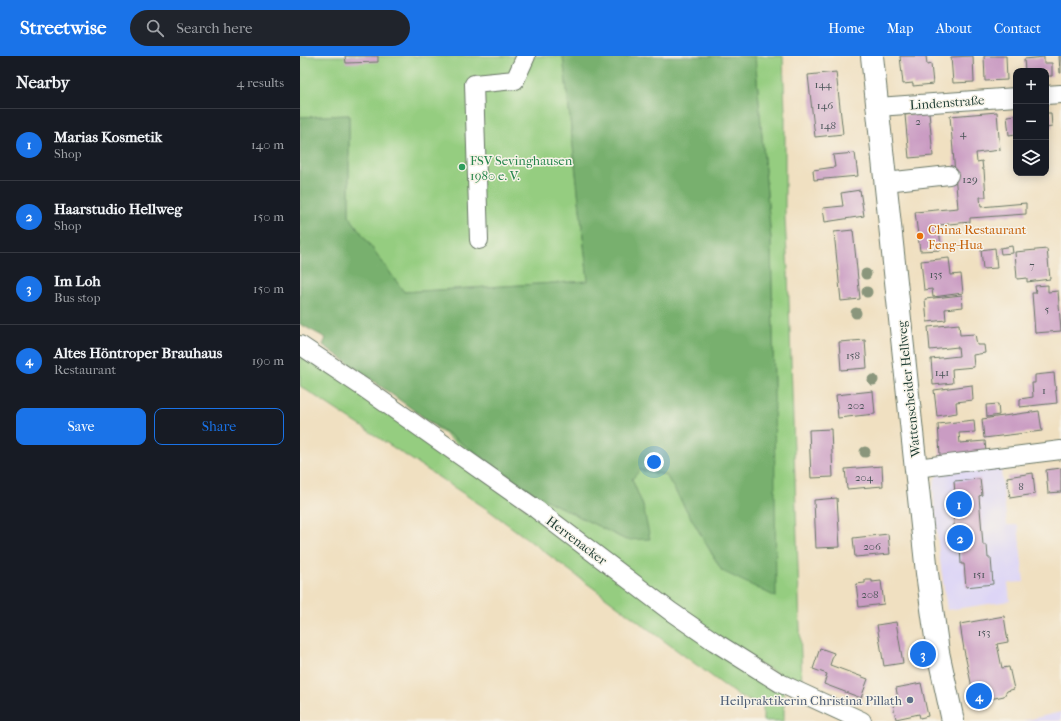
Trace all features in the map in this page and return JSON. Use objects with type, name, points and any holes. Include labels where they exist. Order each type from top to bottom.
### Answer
[{"type":"main road","name":"Wattenscheider Hellweg","points":[[872,56],[927,573],[938,652],[954,721]]},
{"type":"street","points":[[479,240],[474,84],[515,80],[526,56]]},
{"type":"street","points":[[1049,95],[1061,94]]},
{"type":"street","name":"Lindenstraße","points":[[878,107],[1013,97]]},
{"type":"street","points":[[886,182],[949,175]]},
{"type":"street","name":"Herrenacker","points":[[300,346],[364,388],[529,505],[670,611],[715,642],[780,682],[862,721]]},
{"type":"street","points":[[916,468],[1061,450]]},
{"type":"shaded area","points":[[1000,462],[1007,525],[1018,525],[1024,582],[1008,583],[1010,601],[947,610],[939,553],[933,489],[934,481],[939,472]]},
{"type":"shaded area","points":[[1061,712],[1061,721],[1022,721]]},
{"type":"green space","name":"FSV Sevinghausen 1980 e. V.","points":[[300,56],[563,56],[588,281],[404,292],[349,216],[349,115],[300,117]]},
{"type":"green space","points":[[563,56],[755,56],[771,239],[776,597],[722,571],[666,475],[640,470],[632,479],[643,506],[650,539],[626,540],[540,497],[419,414],[323,345],[326,338],[300,324],[300,117],[349,115],[349,216],[404,292],[588,281]]},
{"type":"green space","points":[[755,56],[783,56],[785,111],[785,219],[802,686],[736,652],[481,463],[419,414],[540,497],[626,540],[643,506],[632,479],[639,470],[666,475],[722,571],[774,385],[771,239]]},
{"type":"green space","points":[[300,348],[766,679],[766,686],[780,685],[784,689],[784,721],[763,721],[763,705],[737,695],[487,509],[300,386]]},
{"type":"building","points":[[345,56],[378,56],[378,62],[346,63]]},
{"type":"building","points":[[900,56],[926,56],[927,65],[931,64],[933,84],[913,86],[913,83],[903,84]]},
{"type":"building","points":[[973,56],[974,82],[953,83],[951,57]]},
{"type":"building","points":[[984,56],[1006,56],[1007,80],[985,81]]},
{"type":"building","points":[[1059,56],[1061,56],[1061,73],[1060,73]]},
{"type":"building","points":[[1044,57],[1044,63],[1052,63],[1052,76],[1049,76],[1049,68],[1025,68],[1024,59]]},
{"type":"building","points":[[836,72],[843,134],[815,137],[808,75]]},
{"type":"building","points":[[929,112],[933,156],[909,158],[905,115]]},
{"type":"building","points":[[997,112],[1000,150],[976,153],[977,162],[982,161],[984,170],[986,197],[980,197],[981,207],[1026,203],[1026,214],[970,218],[970,222],[939,225],[941,250],[920,251],[915,212],[958,208],[950,116]]},
{"type":"building","points":[[1049,113],[1051,113],[1052,127],[1049,128]]},
{"type":"building","points":[[1013,115],[1013,134],[1009,135],[1007,116]]},
{"type":"building","points":[[855,153],[858,176],[814,180],[813,170],[835,167],[833,155]]},
{"type":"building","points":[[860,190],[864,216],[825,222],[823,208],[843,206],[841,193]]},
{"type":"building","points":[[853,230],[860,299],[841,301],[834,232]]},
{"type":"building","points":[[1012,246],[1013,253],[1001,254],[1000,248]]},
{"type":"building","points":[[995,248],[997,268],[983,269],[981,250]]},
{"type":"building","points":[[1047,249],[1050,279],[1027,282],[1027,278],[1017,279],[1015,252]]},
{"type":"building","points":[[949,258],[951,275],[961,274],[963,293],[933,297],[932,289],[924,290],[921,261]]},
{"type":"building","points":[[1048,285],[1048,292],[1058,291],[1061,331],[1035,333],[1032,293],[1036,293],[1035,286]]},
{"type":"building","points":[[962,295],[963,307],[945,309],[946,320],[927,322],[925,299]]},
{"type":"building","points":[[959,324],[960,335],[975,334],[977,345],[984,345],[985,353],[973,355],[974,367],[952,369],[953,383],[933,385],[931,359],[959,356],[958,347],[930,350],[928,327]]},
{"type":"building","points":[[865,340],[867,368],[841,370],[839,342]]},
{"type":"building","points":[[1054,373],[1057,403],[1020,407],[1020,399],[1033,397],[1032,383],[1035,383],[1035,375]]},
{"type":"building","points":[[972,385],[973,400],[956,402],[957,413],[937,416],[934,390]]},
{"type":"building","points":[[873,391],[875,414],[838,418],[836,395]]},
{"type":"building","points":[[998,404],[999,415],[987,417],[986,405]]},
{"type":"building","points":[[1039,411],[1042,431],[984,438],[982,419]]},
{"type":"building","points":[[974,420],[975,432],[959,433],[960,443],[985,441],[986,452],[941,457],[938,424]]},
{"type":"building","points":[[831,429],[833,477],[811,478],[809,430]]},
{"type":"building","points":[[882,466],[883,486],[847,489],[845,469]]},
{"type":"building","points":[[1061,468],[1061,492],[1048,493],[1046,470]]},
{"type":"building","points":[[1033,473],[1035,494],[1010,498],[1007,477]]},
{"type":"building","points":[[980,479],[982,495],[979,496],[983,545],[987,545],[988,558],[991,558],[993,584],[966,587],[964,564],[961,564],[960,547],[956,548],[952,501],[948,501],[948,495],[955,494],[954,481]]},
{"type":"building","points":[[837,498],[840,547],[816,548],[814,500]]},
{"type":"building","points":[[888,534],[890,554],[855,557],[853,538]]},
{"type":"building","points":[[865,580],[872,580],[872,582],[881,581],[884,604],[859,607],[856,584],[865,583]]},
{"type":"building","points":[[1004,616],[1008,642],[997,644],[1002,668],[1009,667],[1014,689],[1007,691],[1004,696],[981,701],[974,697],[960,624]]},
{"type":"building","points":[[896,622],[903,663],[884,666],[877,625]]},
{"type":"building","points":[[820,648],[834,653],[830,665],[868,679],[861,698],[824,684],[827,674],[813,669]]},
{"type":"building","points":[[921,683],[928,716],[920,718],[919,714],[896,719],[893,705],[899,704],[896,688]]},
{"type":"place","name":"FSV Sevinghausen 1980 e. V.","points":[[462,167]]},
{"type":"place","name":"China Restaurant Feng-Hua","points":[[920,236]]},
{"type":"place","name":"Marias Kosmetik","points":[[959,504]]},
{"type":"place","name":"Haarstudio Hellweg","points":[[960,538]]},
{"type":"place","name":"Im Loh","points":[[923,654]]},
{"type":"place","name":"Altes Höntroper Brauhaus","points":[[979,696]]},
{"type":"place","name":"Heilpraktikerin Christina Pillath","points":[[910,700]]}]
